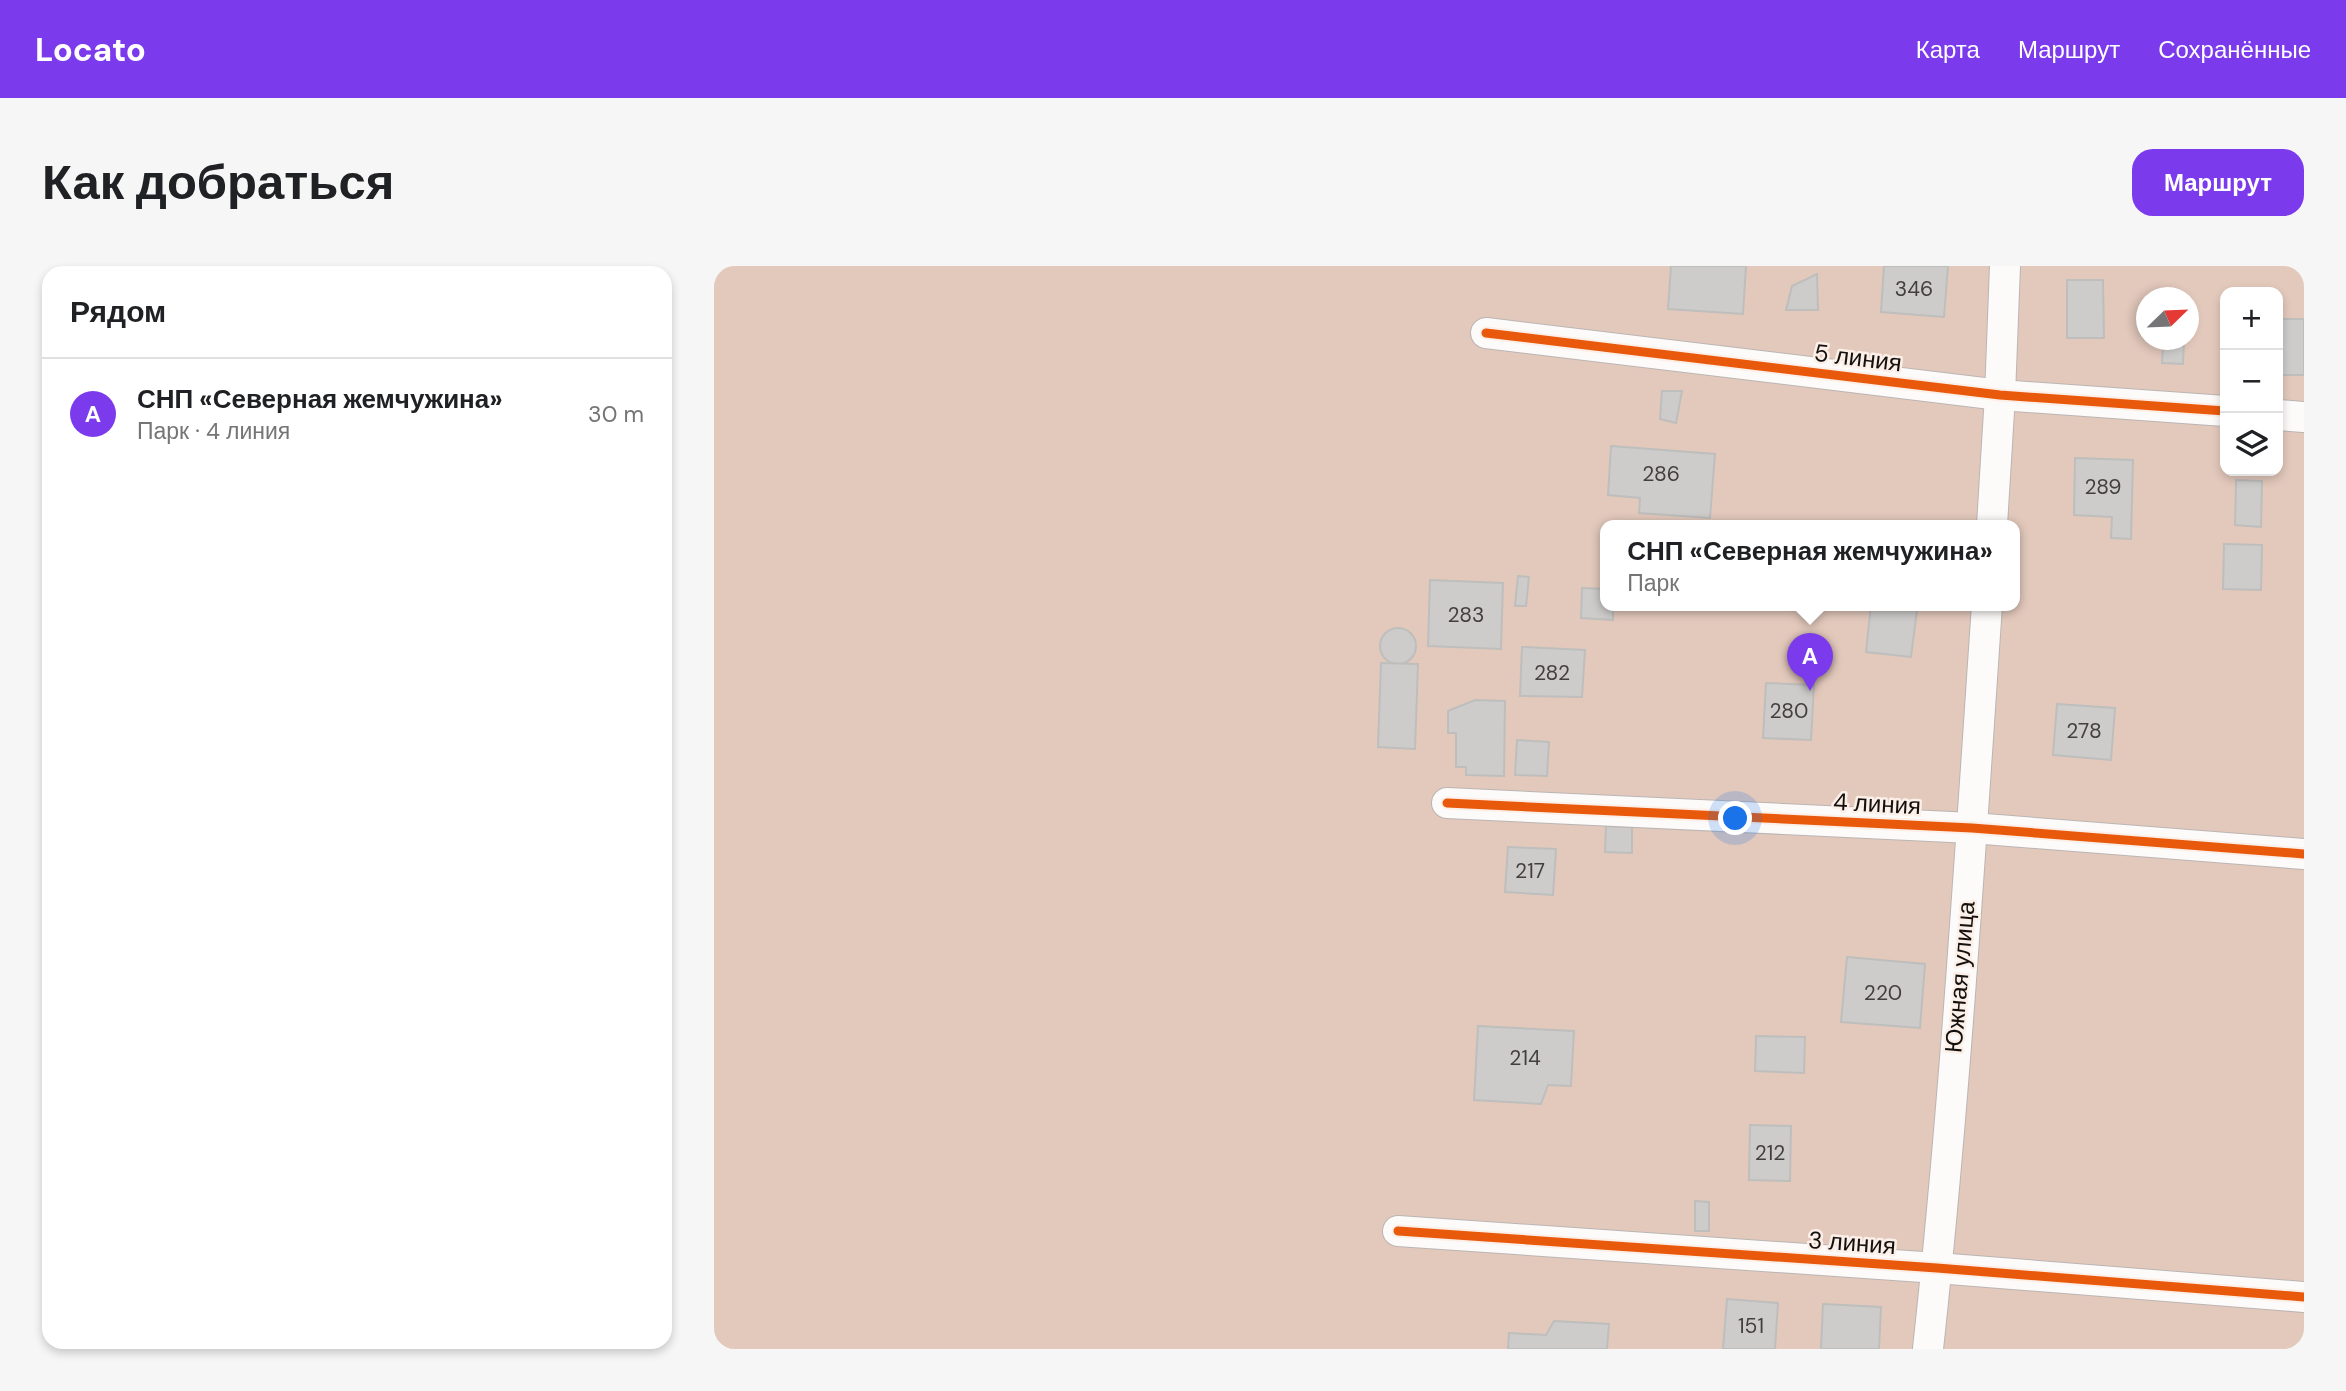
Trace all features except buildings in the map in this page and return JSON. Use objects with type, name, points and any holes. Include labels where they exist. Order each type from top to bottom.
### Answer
[{"type":"street","points":[[1992,520],[2005,266]]},
{"type":"street","name":"5 линия","points":[[1486,334],[2000,395],[2220,411]]},
{"type":"street","points":[[2283,415],[2304,417]]},
{"type":"street","name":"Южная улица","points":[[1928,1349],[1937,1268],[1972,828],[1987,611]]},
{"type":"street","name":"4 линия","points":[[1447,803],[1972,828],[2304,855]]},
{"type":"street","name":"3 линия","points":[[1398,1231],[1937,1268],[2304,1297]]},
{"type":"shaded area","points":[[714,266],[2304,266],[2304,1349],[714,1349]]},
{"type":"cycle path","points":[[1486,333],[2000,395],[2220,411]]},
{"type":"cycle path","points":[[1447,803],[1972,828],[2304,854]]},
{"type":"cycle path","points":[[1398,1231],[1937,1268],[2304,1297]]},
{"type":"place","name":"СНП «Северная жемчужина»","points":[[1810,691]]}]
